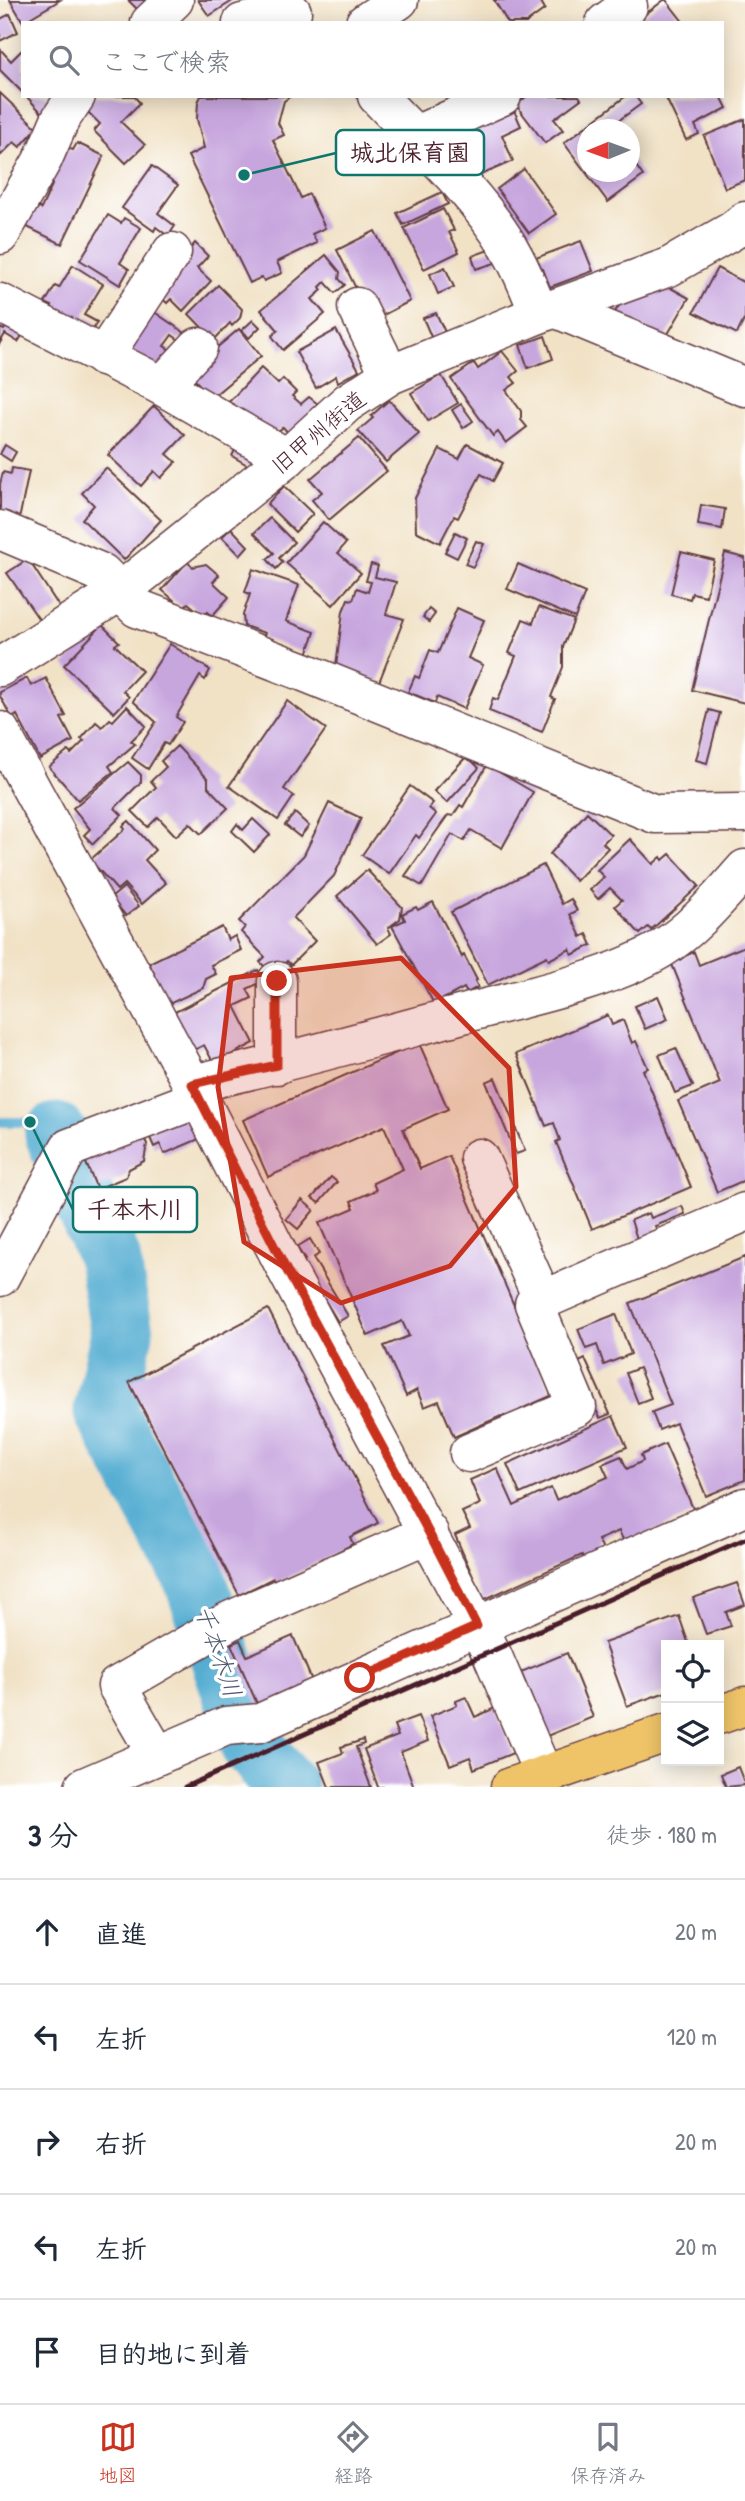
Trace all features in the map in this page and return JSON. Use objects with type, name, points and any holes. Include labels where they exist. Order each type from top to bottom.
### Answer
[{"type":"highway","points":[[724,1713],[745,1706]]},
{"type":"highway","points":[[527,1781],[661,1735]]},
{"type":"street","points":[[152,21],[175,0],[195,21]]},
{"type":"street","points":[[368,21],[399,0]]},
{"type":"street","points":[[608,21],[628,6],[625,0]]},
{"type":"street","points":[[251,21],[295,11]]},
{"type":"street","points":[[0,234],[43,159],[60,120],[75,98]]},
{"type":"street","points":[[379,98],[470,194],[507,244],[527,282],[548,312],[745,387]]},
{"type":"street","points":[[414,136],[498,98]]},
{"type":"street","name":"旧甲州街道","points":[[0,667],[121,592],[287,458],[347,403],[390,375],[669,267],[745,221]]},
{"type":"street","points":[[103,357],[172,252]]},
{"type":"street","points":[[0,303],[162,386],[287,458]]},
{"type":"street","points":[[357,307],[390,375]]},
{"type":"street","points":[[162,386],[198,348]]},
{"type":"street","points":[[0,530],[102,573],[137,608],[304,672],[655,814],[745,813]]},
{"type":"street","points":[[0,731],[196,1091],[286,1269],[491,1651],[527,1781]]},
{"type":"street","points":[[0,1277],[69,1148],[196,1091],[277,1065],[621,969],[661,949],[698,921],[745,869]]},
{"type":"street","points":[[277,981],[277,1065]]},
{"type":"street","points":[[479,1157],[543,1300]]},
{"type":"street","points":[[469,1453],[577,1407],[534,1304],[745,1212]]},
{"type":"street","points":[[84,1787],[477,1626],[745,1507]]},
{"type":"street","points":[[157,1755],[117,1686],[229,1622],[429,1533]]},
{"type":"highlighted area","points":[[401,958],[509,1068],[516,1187],[450,1266],[341,1303],[244,1242],[218,1087],[231,978]]},
{"type":"building","points":[[10,0],[60,0],[25,21]]},
{"type":"building","points":[[128,0],[157,0],[143,15]]},
{"type":"building","points":[[198,0],[234,0],[209,16]]},
{"type":"building","points":[[494,0],[540,0],[545,9],[529,21],[507,21]]},
{"type":"building","points":[[666,0],[682,21],[637,21]]},
{"type":"building","points":[[10,14],[18,32],[0,41],[0,19]]},
{"type":"building","points":[[0,49],[11,61],[21,51],[21,91],[0,70]]},
{"type":"building","points":[[0,93],[37,128],[20,147],[14,142],[0,156]]},
{"type":"building","points":[[28,98],[57,98],[42,113]]},
{"type":"building","points":[[93,98],[136,98],[140,103],[121,122],[145,145],[126,163],[94,131],[100,124],[84,108]]},
{"type":"building","points":[[200,98],[288,98],[284,101],[278,123],[284,135],[273,140],[301,198],[309,194],[325,228],[312,234],[317,243],[277,262],[282,273],[264,281],[262,277],[250,283],[188,156],[204,148],[197,119]]},
{"type":"building","points":[[525,98],[581,99],[554,119],[563,130],[545,143],[516,105]]},
{"type":"building","points":[[623,98],[636,98],[641,104],[621,119],[596,119]]},
{"type":"building","points":[[666,98],[722,98],[727,108],[695,125],[699,134],[686,140]]},
{"type":"building","points":[[514,110],[521,126],[502,135],[513,161],[481,175],[474,161],[465,165],[441,141]]},
{"type":"building","points":[[745,119],[745,180],[725,188],[704,136]]},
{"type":"building","points":[[577,133],[577,160],[564,143]]},
{"type":"building","points":[[77,143],[104,156],[62,244],[23,225],[33,205],[41,209],[52,185],[51,178],[66,147],[73,150]]},
{"type":"building","points":[[152,166],[178,185],[158,213],[175,226],[168,236],[156,227],[154,231],[122,208]]},
{"type":"building","points":[[524,169],[556,214],[529,233],[497,189]]},
{"type":"building","points":[[593,182],[635,182],[608,202]]},
{"type":"building","points":[[442,192],[448,204],[403,225],[397,213]]},
{"type":"building","points":[[443,209],[454,230],[449,232],[459,252],[424,269],[404,228]]},
{"type":"building","points":[[108,215],[121,223],[124,218],[141,228],[120,263],[129,269],[120,285],[80,260]]},
{"type":"building","points":[[375,231],[410,301],[372,321],[337,250]]},
{"type":"building","points":[[581,241],[593,271],[550,287],[543,269],[538,271],[533,259]]},
{"type":"building","points":[[195,243],[208,256],[197,268],[211,281],[183,311],[171,299],[167,303],[155,292]]},
{"type":"building","points":[[494,248],[498,262],[476,269],[472,256]]},
{"type":"building","points":[[326,255],[340,272],[339,279],[345,285],[335,293],[325,282],[320,287],[322,290],[312,299],[325,314],[283,350],[272,336],[278,330],[261,310]]},
{"type":"building","points":[[73,265],[103,284],[84,315],[97,322],[88,338],[47,314],[52,306],[45,303],[55,286],[59,288]]},
{"type":"building","points":[[445,267],[454,287],[438,294],[430,274]]},
{"type":"building","points":[[717,268],[745,283],[745,318],[737,334],[694,312]]},
{"type":"building","points":[[218,285],[242,309],[240,318],[232,326],[230,323],[214,340],[189,314]]},
{"type":"building","points":[[669,287],[689,298],[665,339],[615,312],[620,304]]},
{"type":"building","points":[[150,309],[185,333],[179,340],[172,335],[164,346],[173,352],[154,373],[121,350]]},
{"type":"building","points":[[436,313],[445,332],[432,339],[423,318]]},
{"type":"building","points":[[253,320],[260,327],[249,338],[242,330]]},
{"type":"building","points":[[8,324],[23,334],[18,342],[5,334],[0,343],[0,328],[4,330]]},
{"type":"building","points":[[239,329],[261,356],[211,398],[188,372]]},
{"type":"building","points":[[336,330],[359,370],[338,382],[336,376],[316,388],[296,352]]},
{"type":"building","points":[[545,336],[553,359],[528,368],[520,345]]},
{"type":"building","points":[[502,351],[518,371],[511,377],[516,383],[506,390],[521,411],[521,420],[527,427],[506,443],[498,432],[493,436],[451,379],[474,363],[478,369]]},
{"type":"building","points":[[261,368],[278,384],[283,379],[296,392],[292,396],[301,404],[309,397],[318,404],[289,434],[283,427],[273,436],[226,405]]},
{"type":"building","points":[[441,375],[458,403],[428,421],[411,393]]},
{"type":"building","points":[[389,400],[419,434],[386,462],[358,431]]},
{"type":"building","points":[[461,404],[473,421],[463,428],[452,410]]},
{"type":"building","points":[[154,406],[185,435],[167,454],[176,462],[161,478],[154,471],[141,486],[108,455]]},
{"type":"building","points":[[359,438],[387,471],[329,520],[312,500],[322,492],[310,479]]},
{"type":"building","points":[[467,444],[503,463],[493,481],[481,474],[458,518],[454,516],[440,543],[416,531],[415,498],[440,449],[459,459]]},
{"type":"building","points":[[5,445],[16,452],[11,461],[0,454]]},
{"type":"building","points":[[237,446],[257,457],[251,467],[232,456]]},
{"type":"building","points":[[12,468],[29,471],[19,520],[0,516],[0,484],[3,472],[11,474]]},
{"type":"building","points":[[106,468],[161,520],[124,560],[82,519],[94,505],[82,493]]},
{"type":"building","points":[[284,486],[313,514],[295,532],[267,504]]},
{"type":"building","points":[[701,505],[725,509],[722,529],[698,525]]},
{"type":"building","points":[[270,518],[294,542],[279,558],[283,562],[276,569],[267,559],[274,553],[254,533]]},
{"type":"building","points":[[323,522],[346,543],[338,553],[361,573],[333,605],[286,563]]},
{"type":"building","points":[[231,528],[248,546],[240,555],[222,537]]},
{"type":"building","points":[[455,532],[467,538],[457,558],[445,552]]},
{"type":"building","points":[[476,541],[484,544],[473,567],[465,564]]},
{"type":"building","points":[[681,552],[714,560],[706,596],[692,593],[690,599],[671,594]]},
{"type":"building","points":[[725,553],[745,558],[745,703],[692,690]]},
{"type":"building","points":[[28,559],[60,608],[40,621],[7,573]]},
{"type":"building","points":[[187,562],[193,567],[206,564],[219,575],[213,582],[229,597],[212,616],[208,612],[204,616],[188,603],[183,608],[162,590]]},
{"type":"building","points":[[371,564],[378,566],[375,577],[396,582],[386,614],[404,619],[379,682],[336,666],[343,611],[348,599],[353,600],[357,588],[368,592],[371,582],[366,581]]},
{"type":"building","points":[[518,564],[585,593],[575,618],[507,589]]},
{"type":"building","points":[[253,569],[299,585],[286,621],[315,632],[307,654],[263,638],[265,633],[244,626],[243,615],[250,594],[245,592]]},
{"type":"building","points":[[539,607],[574,620],[563,647],[563,667],[551,697],[555,699],[542,732],[489,711],[493,698],[498,700],[516,656],[509,653],[523,619],[533,623]]},
{"type":"building","points":[[457,608],[484,620],[468,658],[483,665],[464,709],[437,697],[435,703],[408,692],[415,676],[419,678],[430,650],[438,653]]},
{"type":"building","points":[[429,609],[435,614],[429,622],[423,617]]},
{"type":"building","points":[[102,625],[119,642],[115,645],[142,671],[123,691],[129,697],[114,713],[64,665]]},
{"type":"building","points":[[170,644],[210,670],[205,680],[200,676],[176,717],[183,722],[168,745],[164,743],[148,769],[132,758],[156,722],[133,701]]},
{"type":"building","points":[[27,678],[31,686],[46,678],[66,716],[61,718],[73,741],[40,759],[17,715],[12,718],[0,696],[0,692]]},
{"type":"building","points":[[287,701],[326,729],[284,789],[294,796],[278,820],[229,786]]},
{"type":"building","points":[[127,706],[146,726],[131,741],[135,744],[109,766],[113,772],[78,800],[49,767],[68,751],[71,754],[84,741],[81,739],[96,722],[102,727],[110,719],[113,721]]},
{"type":"building","points":[[709,710],[720,713],[707,763],[696,760]]},
{"type":"building","points":[[177,746],[208,779],[208,787],[228,808],[201,834],[190,823],[176,836],[158,817],[148,827],[132,811],[156,787],[151,781],[166,767],[161,761]]},
{"type":"building","points":[[467,756],[479,768],[447,803],[434,791]]},
{"type":"building","points":[[128,762],[141,775],[141,782],[115,808],[122,815],[93,844],[84,835],[90,829],[73,808]]},
{"type":"building","points":[[487,765],[533,792],[502,848],[471,830],[464,841],[452,834],[422,886],[405,876],[448,815],[453,816],[460,805],[463,807]]},
{"type":"building","points":[[410,786],[433,803],[429,808],[436,814],[419,838],[416,835],[389,874],[362,855]]},
{"type":"building","points":[[329,803],[361,818],[334,876],[293,918],[315,941],[291,965],[287,961],[273,975],[260,962],[265,957],[241,932],[245,927],[239,921],[304,855]]},
{"type":"building","points":[[587,812],[611,835],[603,843],[608,848],[576,881],[550,854]]},
{"type":"building","points":[[295,813],[309,826],[300,837],[285,825]]},
{"type":"building","points":[[253,819],[270,835],[254,852],[232,831],[237,824],[243,830]]},
{"type":"building","points":[[129,821],[155,850],[145,860],[166,883],[142,904],[124,884],[117,890],[90,860],[125,829],[123,826]]},
{"type":"building","points":[[630,839],[653,864],[670,854],[699,886],[651,930],[648,927],[640,934],[615,906],[622,900],[610,888],[598,899],[590,890],[604,877],[597,870]]},
{"type":"building","points":[[543,865],[562,904],[571,899],[577,911],[570,914],[581,937],[587,934],[592,945],[572,955],[570,949],[549,960],[547,956],[488,985],[451,912]]},
{"type":"building","points":[[367,870],[402,907],[400,919],[388,928],[391,934],[377,944],[337,896]]},
{"type":"building","points":[[124,887],[139,906],[126,916],[111,898]]},
{"type":"building","points":[[433,902],[462,957],[464,955],[478,987],[467,993],[464,988],[434,1004],[392,926],[405,920],[402,914]]},
{"type":"building","points":[[222,927],[228,940],[235,936],[241,950],[211,965],[216,974],[206,979],[203,988],[169,1004],[149,963]]},
{"type":"building","points":[[745,946],[745,1180],[717,1192],[678,1101],[720,1083],[671,962],[694,952],[699,965]]},
{"type":"building","points":[[258,970],[264,981],[247,989],[252,998],[235,1006],[254,1043],[214,1064],[204,1045],[192,1051],[173,1013]]},
{"type":"building","points":[[658,996],[668,1019],[645,1029],[635,1006]]},
{"type":"building","points":[[608,1015],[612,1025],[623,1020],[632,1043],[636,1041],[648,1068],[643,1070],[691,1187],[592,1229],[556,1142],[560,1140],[554,1123],[546,1126],[516,1054]]},
{"type":"building","points":[[419,1043],[448,1109],[403,1129],[420,1169],[449,1156],[553,1395],[523,1408],[512,1416],[501,1416],[454,1437],[439,1401],[424,1407],[417,1390],[406,1396],[384,1346],[409,1336],[402,1321],[368,1336],[319,1223],[354,1208],[351,1201],[376,1190],[373,1183],[403,1169],[384,1126],[268,1177],[243,1120]]},
{"type":"building","points":[[676,1048],[693,1086],[675,1093],[659,1055]]},
{"type":"building","points":[[495,1078],[525,1151],[516,1154],[486,1082]]},
{"type":"building","points":[[188,1113],[199,1139],[164,1154],[160,1144],[154,1147],[147,1131]]},
{"type":"building","points":[[141,1132],[147,1144],[144,1161],[129,1169],[126,1177],[97,1189],[83,1156]]},
{"type":"building","points":[[331,1177],[337,1182],[319,1203],[312,1198]]},
{"type":"building","points":[[302,1200],[314,1210],[298,1229],[286,1219]]},
{"type":"building","points":[[682,1206],[685,1214],[655,1226],[657,1231],[637,1239],[631,1220],[649,1213],[651,1218]]},
{"type":"building","points":[[310,1239],[319,1254],[313,1258],[348,1316],[338,1322],[302,1262],[305,1260],[297,1247]]},
{"type":"building","points":[[745,1257],[745,1480],[706,1496],[676,1423],[659,1430],[652,1412],[671,1405],[630,1303]]},
{"type":"building","points":[[268,1309],[378,1523],[350,1537],[353,1544],[276,1584],[273,1578],[239,1595],[129,1382]]},
{"type":"building","points":[[616,1314],[631,1354],[604,1365],[597,1345],[586,1349],[578,1329]]},
{"type":"building","points":[[585,1359],[610,1414],[600,1418],[575,1364]]},
{"type":"building","points":[[639,1368],[651,1398],[638,1403],[626,1373]]},
{"type":"building","points":[[613,1416],[627,1447],[520,1494],[507,1464]]},
{"type":"building","points":[[665,1444],[695,1513],[625,1544],[619,1531],[598,1540],[604,1552],[585,1561],[582,1555],[483,1600],[455,1535],[470,1528],[462,1512],[480,1504],[470,1480],[497,1468],[514,1506],[551,1488],[556,1500],[608,1477],[602,1464],[621,1456],[627,1469],[643,1461],[641,1455]]},
{"type":"building","points":[[737,1583],[745,1605],[726,1612],[731,1626],[706,1634],[693,1598]]},
{"type":"building","points":[[679,1616],[687,1640],[661,1640],[661,1694],[627,1706],[604,1643]]},
{"type":"building","points":[[293,1636],[316,1690],[258,1706],[231,1644],[240,1640],[247,1656]]},
{"type":"building","points":[[567,1653],[593,1717],[547,1736],[521,1672]]},
{"type":"building","points":[[466,1697],[475,1717],[495,1708],[513,1753],[474,1769],[470,1757],[450,1765],[430,1716],[457,1705],[456,1701]]},
{"type":"building","points":[[418,1716],[428,1741],[401,1752],[414,1787],[378,1787],[364,1749],[398,1736],[394,1725]]},
{"type":"building","points":[[363,1740],[364,1744],[356,1747],[371,1787],[329,1787],[319,1762],[343,1753],[341,1747]]},
{"type":"building","points":[[738,1767],[745,1785],[726,1787],[721,1774]]},
{"type":"waterway","name":"千本木川","points":[[0,1122],[30,1122],[56,1134]]},
{"type":"waterway","name":"千本木川","points":[[56,1134],[109,1258],[122,1333],[105,1411],[193,1574],[251,1744],[286,1787]]},
{"type":"railway","points":[[185,1787],[745,1539]]},
{"type":"place","name":"城北保育園","points":[[244,175]]},
{"type":"place","name":"千本木川","points":[[30,1122]]},
{"type":"route","points":[[277,981],[277,1065],[192,1084],[286,1269],[477,1626],[360,1678]]}]
